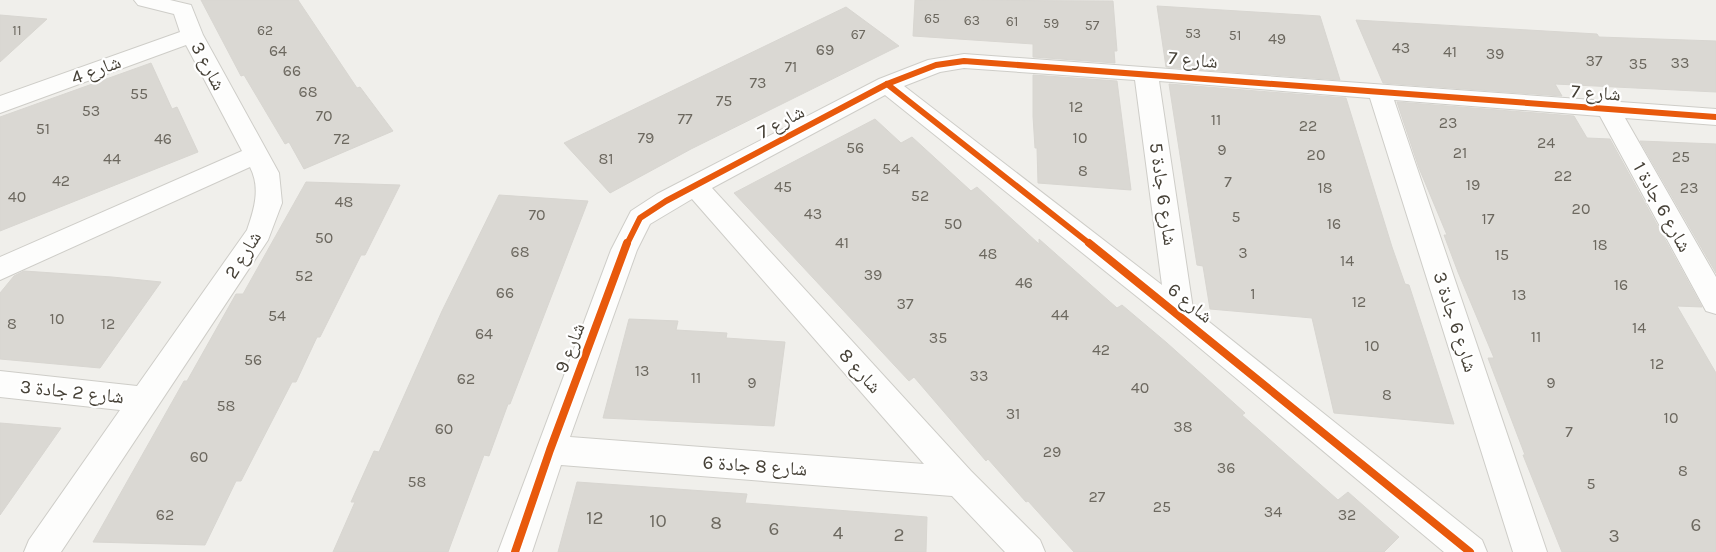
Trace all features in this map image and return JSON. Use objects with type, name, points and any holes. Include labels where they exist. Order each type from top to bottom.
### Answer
[{"type":"street","name":"شارع 3","points":[[145,0],[183,10],[192,35],[255,155]]},
{"type":"street","name":"شارع 4","points":[[0,104],[192,35]]},
{"type":"street","name":"شارع 7","points":[[695,186],[887,84],[936,64],[964,61],[1146,73],[1716,117]]},
{"type":"street","name":"شارع 6 جادة 5","points":[[1146,73],[1180,315]]},
{"type":"street","name":"شارع 6","points":[[887,84],[1180,315],[1470,552]]},
{"type":"street","name":"شارع 6 جادة 3","points":[[1380,92],[1530,552]]},
{"type":"street","name":"شارع 6 جادة 1","points":[[1608,110],[1716,303]]},
{"type":"street","points":[[0,269],[255,155]]},
{"type":"street","name":"شارع 2","points":[[41,552],[259,234],[269,203],[266,173],[255,155]]},
{"type":"street","name":"شارع 9","points":[[514,552],[624,250],[640,218],[695,186]]},
{"type":"street","name":"شارع 8","points":[[695,186],[960,482],[1028,552]]},
{"type":"street","name":"شارع 2 جادة 3","points":[[0,384],[145,400]]},
{"type":"street","name":"شارع 8 جادة 6","points":[[550,450],[960,482]]},
{"type":"building","points":[[201,0],[298,0],[357,88],[360,87],[393,131],[304,169],[289,142],[285,144],[244,75],[241,76]]},
{"type":"building","points":[[915,0],[1113,1],[1117,51],[1114,51],[1115,63],[1033,57],[1033,44],[913,36]]},
{"type":"building","points":[[1157,6],[1320,16],[1340,80],[1166,67]]},
{"type":"building","points":[[846,7],[899,46],[691,149],[610,193],[564,143]]},
{"type":"building","points":[[0,15],[47,19],[0,62]]},
{"type":"building","points":[[1356,20],[1597,34],[1599,37],[1716,41],[1716,92],[1555,84],[1562,96],[1383,83]]},
{"type":"building","points":[[151,63],[172,109],[177,107],[198,152],[0,231],[0,117]]},
{"type":"building","points":[[1033,75],[1117,81],[1131,190],[1038,183],[1037,148],[1035,148],[1033,116]]},
{"type":"building","points":[[1169,84],[1346,98],[1392,247],[1405,284],[1409,285],[1454,424],[1334,413],[1312,318],[1210,309],[1203,266],[1197,265]]},
{"type":"building","points":[[1397,102],[1574,116],[1587,138],[1610,139],[1702,307],[1677,306],[1716,373],[1716,552],[1562,552],[1523,455],[1525,455],[1488,358],[1494,358],[1458,272],[1444,235],[1447,235],[1419,168]]},
{"type":"building","points":[[875,119],[901,143],[912,137],[971,191],[977,187],[1039,244],[1039,239],[1117,308],[1122,305],[1167,343],[1245,413],[1242,415],[1338,500],[1348,492],[1399,537],[1384,552],[1074,552],[988,459],[986,461],[914,377],[909,381],[734,193]]},
{"type":"building","points":[[1640,141],[1716,144],[1716,273]]},
{"type":"building","points":[[306,182],[400,185],[365,255],[361,255],[320,337],[317,337],[296,382],[292,382],[241,481],[236,481],[205,545],[93,542],[184,381],[187,381],[236,294],[243,294]]},
{"type":"building","points":[[499,195],[588,201],[510,404],[508,404],[489,456],[484,455],[448,552],[333,552],[355,502],[351,502],[374,451],[379,452],[442,311]]},
{"type":"building","points":[[24,271],[161,282],[100,368],[0,359],[0,293],[14,276]]},
{"type":"building","points":[[629,319],[678,321],[676,330],[727,333],[726,338],[785,342],[774,426],[603,418]]},
{"type":"building","points":[[0,423],[61,428],[0,515]]},
{"type":"building","points":[[577,482],[747,494],[745,503],[927,517],[926,552],[558,552]]},
{"type":"cycle path","points":[[515,552],[550,450],[624,250],[640,218],[666,201],[887,84],[936,65],[964,61],[1146,73],[1716,117]]},
{"type":"cycle path","points":[[887,84],[1180,315],[1470,552]]}]
